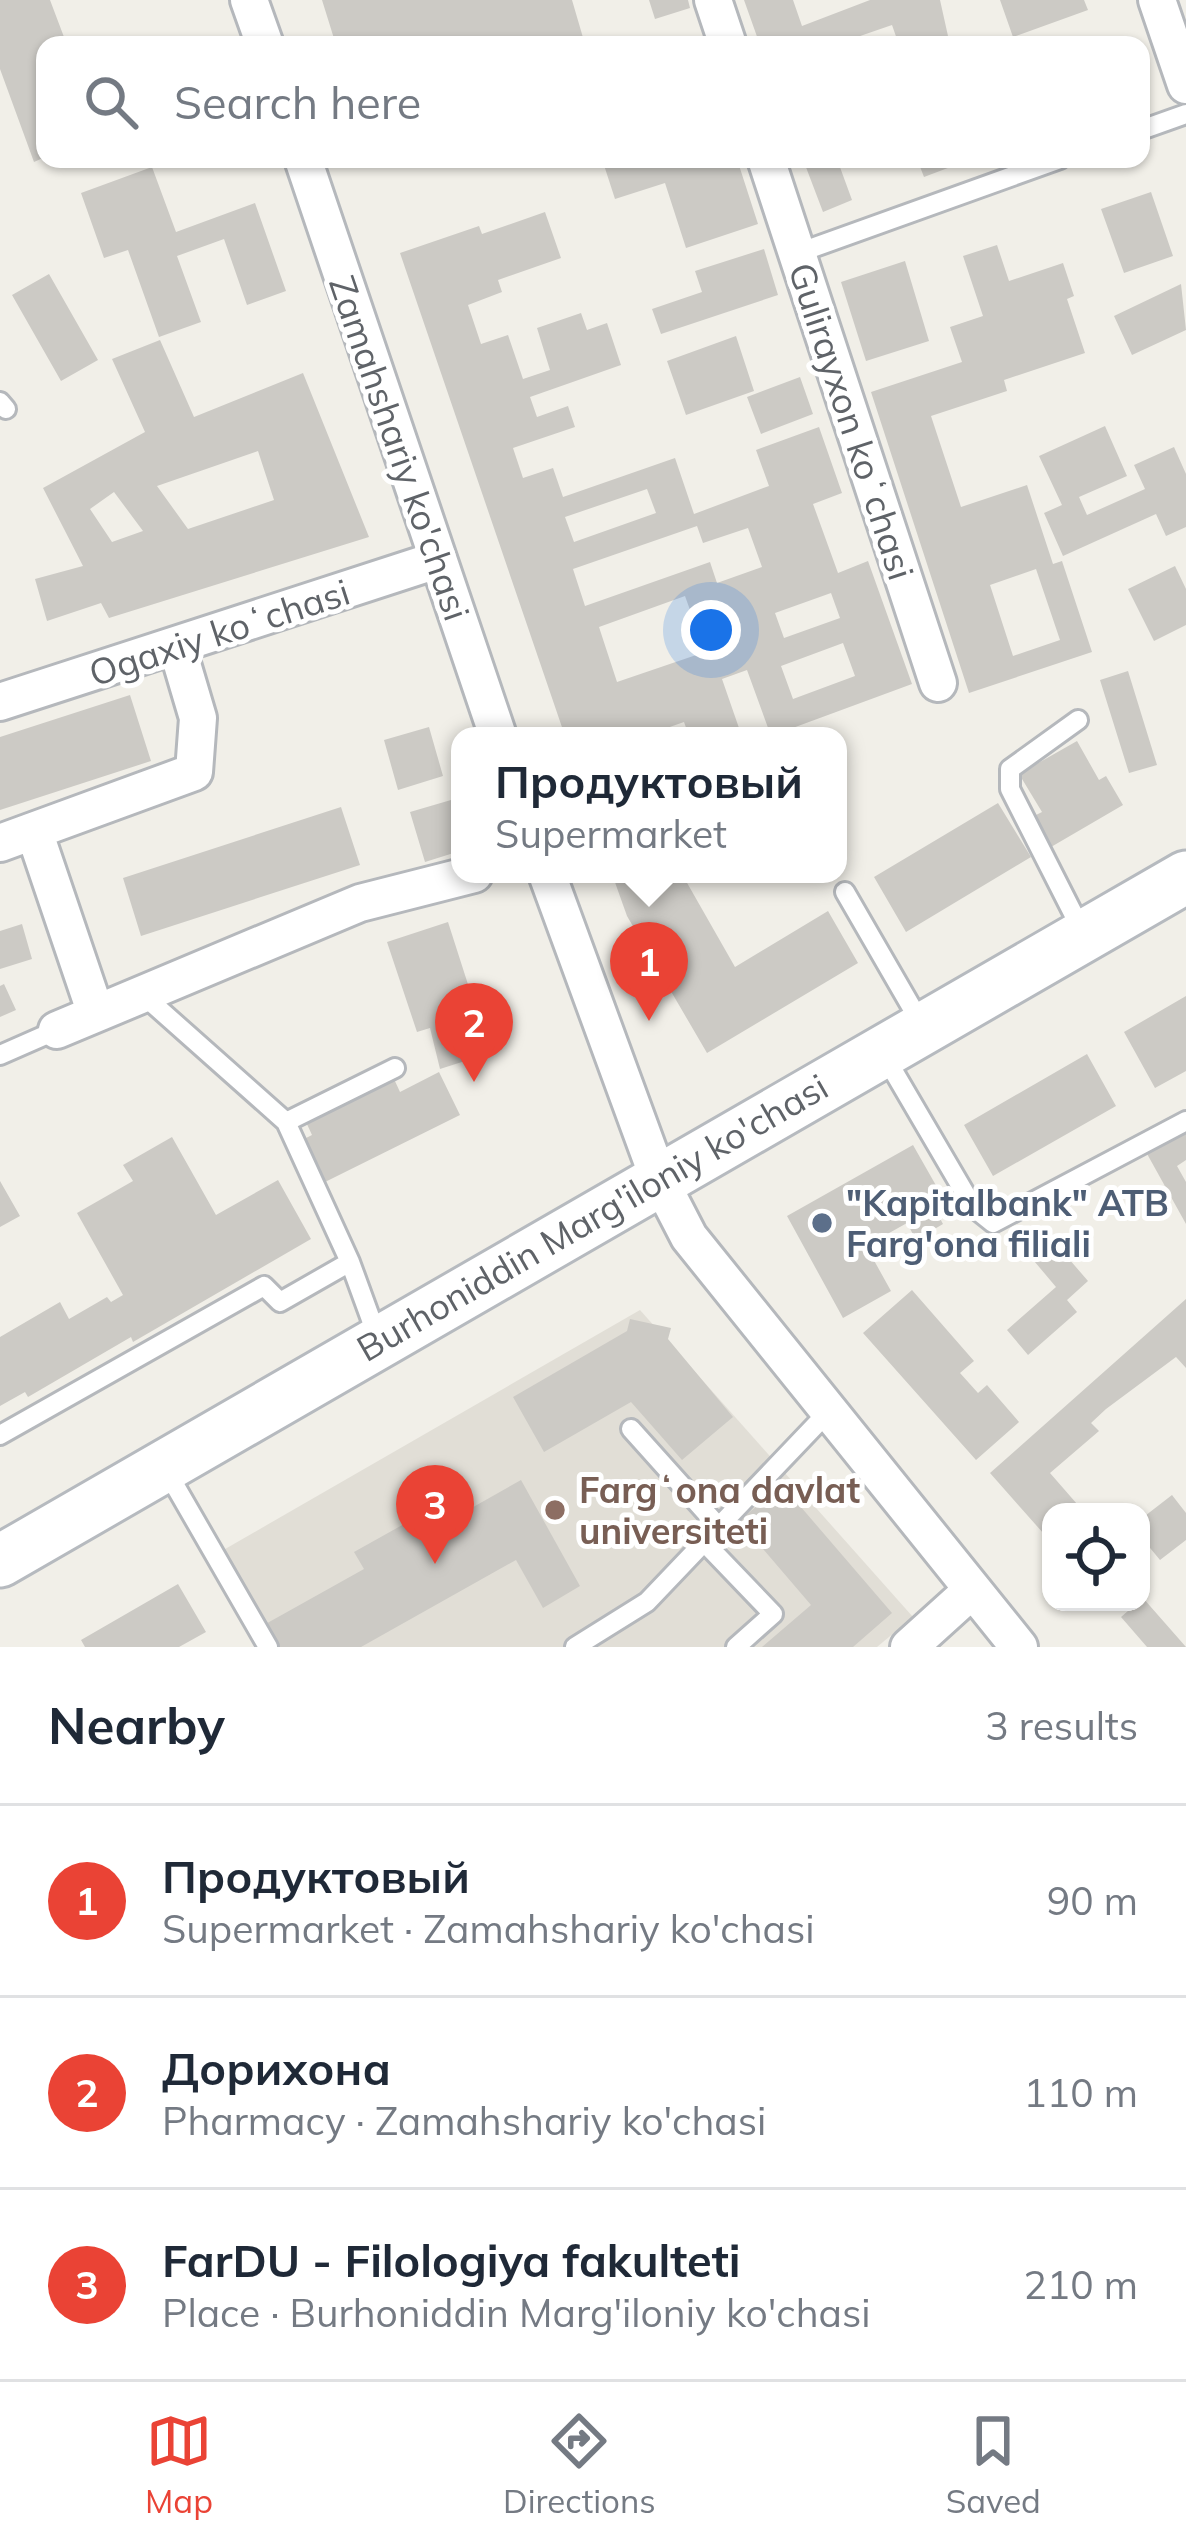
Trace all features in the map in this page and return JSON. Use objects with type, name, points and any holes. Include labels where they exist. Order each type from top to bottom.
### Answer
[{"type":"street","points":[[249,0],[262,36]]},
{"type":"street","points":[[713,0],[725,36]]},
{"type":"street","points":[[1157,0],[1186,85]]},
{"type":"street","name":"Zamahshariy ko'chasi","points":[[306,168],[495,727]]},
{"type":"street","name":"Gulirayxon koʻchasi","points":[[769,168],[938,682]]},
{"type":"street","name":"Ogaxiy koʻchasi","points":[[0,702],[437,560]]},
{"type":"street","points":[[95,1011],[17,837],[194,772],[199,718],[177,647]]},
{"type":"street","name":"Burhoniddin Marg'iloniy ko'chasi","points":[[0,1561],[658,1177],[1186,877]]},
{"type":"street","points":[[57,1030],[360,903],[451,880]]},
{"type":"street","points":[[550,883],[658,1177],[689,1237],[1019,1647]]},
{"type":"street","points":[[909,1647],[971,1591]]},
{"type":"lane","points":[[1150,127],[1186,114]]},
{"type":"lane","points":[[797,253],[1035,168]]},
{"type":"lane","points":[[1078,720],[1010,769],[1010,789],[1084,935]]},
{"type":"lane","points":[[845,892],[973,1207],[993,1223],[1186,1121]]},
{"type":"lane","points":[[142,994],[286,1122],[350,1262],[378,1341]]},
{"type":"lane","points":[[0,1055],[57,1030]]},
{"type":"lane","points":[[286,1122],[394,1069]]},
{"type":"lane","points":[[0,1435],[264,1286],[280,1302],[350,1262]]},
{"type":"lane","points":[[575,1647],[647,1602],[829,1411]]},
{"type":"lane","points":[[631,1429],[718,1526]]},
{"type":"lane","points":[[164,1466],[268,1647]]},
{"type":"lane","points":[[704,1542],[773,1614],[736,1647]]},
{"type":"shaded area","name":"Fargʻona davlat universiteti","points":[[640,1310],[913,1617],[877,1647],[266,1647],[213,1556]]},
{"type":"building","points":[[0,0],[50,0],[64,36],[36,36],[34,162],[0,69]]},
{"type":"building","points":[[322,0],[572,0],[583,36],[333,36]]},
{"type":"building","points":[[649,0],[688,0],[690,8],[655,19]]},
{"type":"building","points":[[744,0],[793,0],[802,26],[870,0],[940,0],[948,36],[896,36],[892,25],[860,36],[757,36]]},
{"type":"building","points":[[1000,0],[1084,0],[1088,10],[1013,36]]},
{"type":"building","points":[[152,168],[176,232],[255,203],[286,291],[247,305],[224,239],[177,256],[201,322],[159,337],[128,250],[104,258],[81,193]]},
{"type":"building","points":[[605,168],[740,168],[758,224],[686,248],[665,183],[615,199]]},
{"type":"building","points":[[806,168],[840,168],[852,200],[823,212]]},
{"type":"building","points":[[920,168],[948,168],[924,177]]},
{"type":"building","points":[[1151,192],[1173,256],[1124,273],[1101,209]]},
{"type":"building","points":[[545,212],[561,258],[498,280],[502,292],[468,305],[481,344],[508,335],[523,379],[550,370],[537,328],[581,313],[587,330],[607,323],[621,365],[530,397],[537,417],[568,406],[575,427],[513,448],[523,478],[553,468],[563,497],[675,458],[694,514],[769,486],[756,450],[819,427],[842,493],[813,504],[838,573],[868,561],[912,684],[795,727],[768,727],[747,670],[722,679],[739,727],[686,727],[684,722],[670,727],[562,727],[400,253],[479,226],[482,234]],"holes":[[[647,489],[656,513],[574,542],[565,517]],[[697,526],[703,543],[748,528],[762,567],[717,583],[710,562],[585,606],[573,569]],[[831,593],[840,618],[784,638],[775,613]],[[685,596],[705,652],[617,682],[599,627]],[[843,643],[855,676],[793,699],[781,666]]]},
{"type":"building","points":[[997,245],[1009,281],[1063,263],[1074,296],[1067,299],[1085,353],[1004,380],[1007,391],[931,416],[961,507],[1027,485],[1053,564],[1062,561],[1092,652],[969,693],[871,392],[962,362],[950,327],[983,316],[963,256]],"holes":[[[1036,569],[1060,640],[1013,656],[990,585]]]},
{"type":"building","points":[[764,249],[778,295],[661,334],[652,309],[702,292],[695,271]]},
{"type":"building","points":[[905,261],[929,341],[866,361],[841,282]]},
{"type":"building","points":[[49,274],[98,360],[61,381],[12,295]]},
{"type":"building","points":[[1181,284],[1186,330],[1132,355],[1114,316]]},
{"type":"building","points":[[736,336],[754,391],[686,415],[667,361]]},
{"type":"building","points":[[160,340],[194,417],[303,373],[369,537],[109,618],[101,603],[47,621],[35,579],[83,566],[43,488],[145,432],[112,359]],"holes":[[[258,451],[274,500],[188,529],[157,486]],[[114,492],[143,531],[112,542],[90,509]]]},
{"type":"building","points":[[800,377],[813,414],[761,434],[747,397]]},
{"type":"building","points":[[1105,426],[1127,476],[1079,497],[1087,515],[1145,489],[1134,465],[1174,447],[1186,474],[1186,527],[1166,536],[1156,514],[1063,556],[1044,513],[1062,505],[1039,456]]},
{"type":"building","points":[[1175,566],[1186,589],[1186,625],[1154,641],[1128,589]]},
{"type":"building","points":[[1128,671],[1157,765],[1129,773],[1100,680]]},
{"type":"building","points":[[130,695],[151,761],[0,810],[0,737]]},
{"type":"building","points":[[429,727],[443,776],[398,790],[384,740]]},
{"type":"building","points":[[1077,741],[1099,780],[1106,776],[1123,805],[1051,847],[1034,816],[1042,812],[1019,774]]},
{"type":"building","points":[[451,800],[451,854],[425,862],[410,812]]},
{"type":"building","points":[[998,803],[1031,857],[906,932],[874,877]]},
{"type":"building","points":[[341,807],[360,865],[141,936],[123,878]]},
{"type":"building","points":[[615,883],[687,883],[735,967],[828,911],[858,963],[707,1053],[627,916]]},
{"type":"building","points":[[448,922],[490,1053],[440,1069],[430,1028],[417,1032],[387,942]]},
{"type":"building","points":[[22,924],[32,959],[0,969],[0,931]]},
{"type":"building","points":[[4,984],[16,1010],[0,1017],[0,986]]},
{"type":"building","points":[[1186,996],[1186,1071],[1155,1088],[1124,1032]]},
{"type":"building","points":[[1087,1054],[1116,1106],[993,1176],[964,1125]]},
{"type":"building","points":[[439,1072],[460,1115],[321,1184],[300,1141],[312,1135],[306,1122],[394,1079],[400,1092]]},
{"type":"building","points":[[1186,1130],[1186,1160],[1177,1166],[1186,1182],[1186,1224],[1146,1152]]},
{"type":"building","points":[[172,1137],[216,1215],[278,1180],[311,1239],[133,1342],[131,1337],[28,1397],[25,1392],[0,1406],[0,1337],[60,1302],[69,1319],[107,1297],[111,1302],[123,1295],[77,1213],[133,1181],[123,1165]]},
{"type":"building","points":[[913,1145],[946,1203],[935,1209],[943,1224],[916,1240],[907,1223],[866,1246],[891,1291],[843,1318],[787,1216]]},
{"type":"building","points":[[0,1181],[20,1216],[0,1227]]},
{"type":"building","points":[[1050,1237],[1088,1281],[1067,1300],[1077,1312],[1028,1355],[1007,1330],[1056,1287],[1029,1255]]},
{"type":"building","points":[[912,1290],[974,1361],[960,1373],[978,1393],[987,1385],[1019,1422],[976,1460],[863,1333]]},
{"type":"building","points":[[1186,1299],[1186,1368],[1176,1357],[1106,1409],[1091,1423],[1099,1431],[1050,1473],[1076,1503],[1042,1503],[1042,1532],[990,1473]]},
{"type":"building","points":[[630,1319],[671,1328],[668,1339],[733,1417],[682,1460],[631,1402],[544,1452],[513,1397],[627,1331]]},
{"type":"building","points":[[521,1480],[580,1586],[543,1608],[516,1560],[361,1647],[273,1647],[262,1626],[364,1569],[354,1552],[413,1519],[422,1536]]},
{"type":"building","points":[[782,1485],[892,1613],[853,1647],[762,1647],[811,1605],[739,1521]]},
{"type":"building","points":[[1172,1495],[1186,1513],[1186,1540],[1160,1560],[1150,1548],[1150,1512]]},
{"type":"building","points":[[178,1584],[206,1632],[179,1647],[85,1647],[81,1640]]},
{"type":"building","points":[[1150,1606],[1186,1647],[1147,1647],[1121,1617],[1128,1611],[1150,1611]]},
{"type":"place","name":"Продуктовый","points":[[649,1021]]},
{"type":"place","name":"Дорихона","points":[[474,1082]]},
{"type":"place","name":"\"Kapitalbank\" АТB Farg'ona filiali","points":[[822,1223]]},
{"type":"place","name":"Fargʻona davlat universiteti","points":[[555,1510]]},
{"type":"place","name":"FarDU - Filologiya fakulteti","points":[[435,1564]]}]
